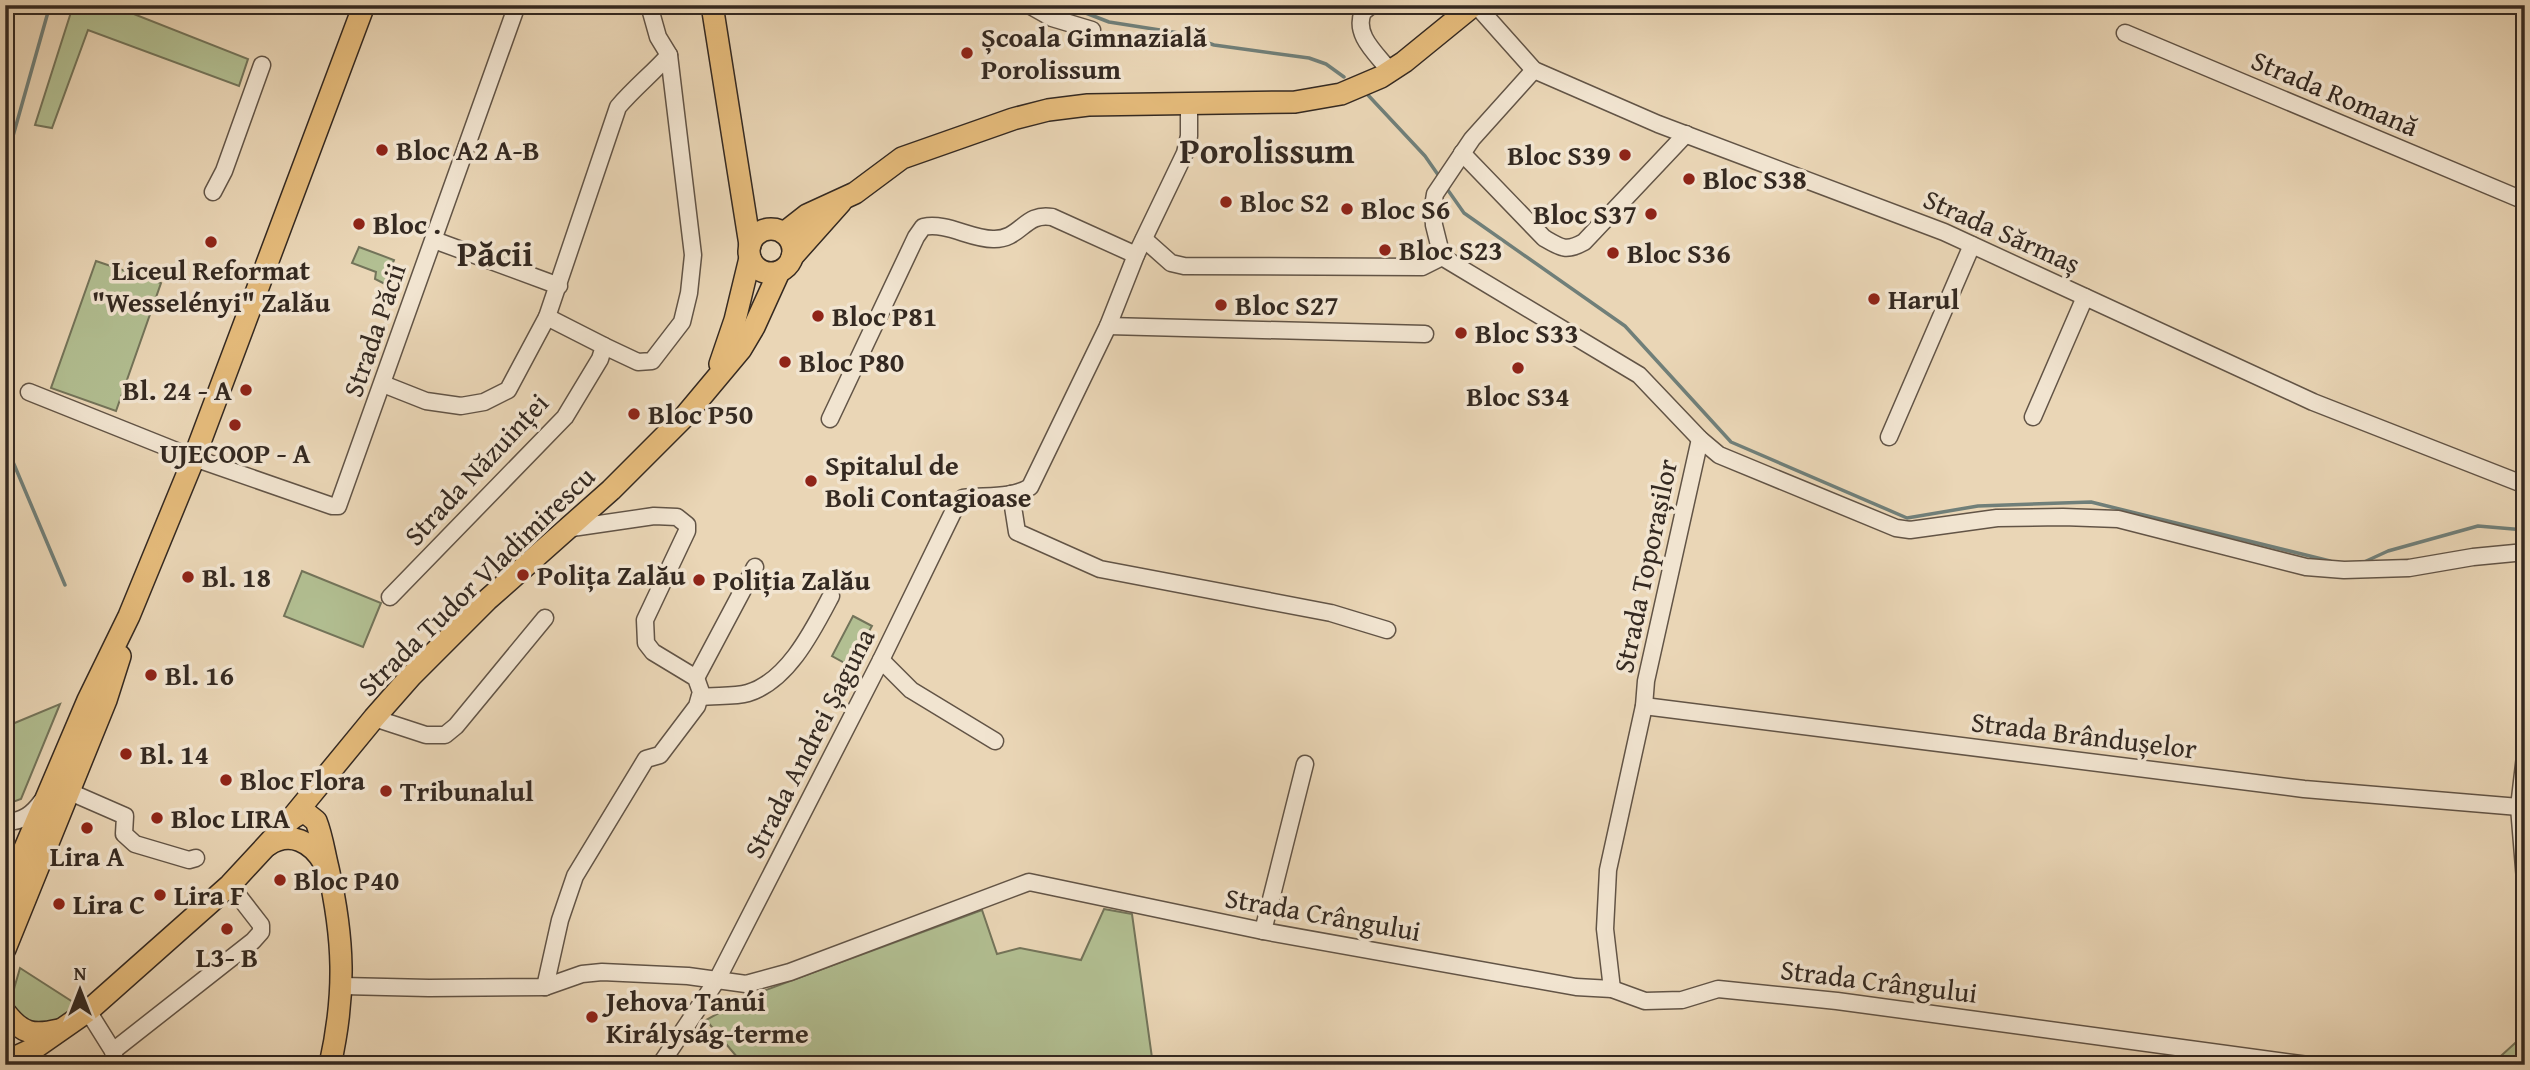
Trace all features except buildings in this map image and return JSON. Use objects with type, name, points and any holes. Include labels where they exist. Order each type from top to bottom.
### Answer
[{"type":"main road","points":[[5,949],[12,889],[47,795],[97,681],[130,616],[194,458],[364,5]]},
{"type":"main road","name":"Strada Tudor Vladimirescu","points":[[706,391],[728,343],[750,252],[743,190],[720,67],[712,5]]},
{"type":"main road","points":[[780,231],[807,215],[843,201],[902,158],[1013,119],[1048,110],[1088,105],[1312,100],[1352,90],[1404,62],[1475,5]]},
{"type":"main road","name":"Strada Tudor Vladimirescu","points":[[743,190],[780,231]]},
{"type":"main road","name":"Strada Tudor Vladimirescu","points":[[5,1062],[35,1048],[88,1011],[230,885],[291,820],[374,718],[470,617],[651,452],[706,391],[733,360],[754,327],[785,265],[843,201]]},
{"type":"main road","points":[[771,229],[780,231],[792,243],[785,265],[765,272],[759,269],[750,252],[758,233],[771,229]]},
{"type":"main road","points":[[12,889],[70,792],[110,690],[130,616]]},
{"type":"main road","points":[[321,838],[317,806],[319,791],[328,775]]},
{"type":"main road","points":[[291,820],[299,814],[309,814],[316,821],[331,882],[340,939],[343,986],[330,1065]]},
{"type":"main road","points":[[268,845],[287,838],[304,841],[312,846],[321,858],[331,882]]},
{"type":"main road","points":[[5,1012],[16,1025],[27,1032],[41,1035],[61,1030]]},
{"type":"main road","points":[[18,1065],[35,1048]]},
{"type":"street","name":"Strada Păcii","points":[[29,392],[194,458],[338,506],[517,5]]},
{"type":"street","points":[[547,317],[638,362],[652,361],[682,322],[689,293],[693,255],[669,55],[658,37],[649,5]]},
{"type":"street","points":[[1029,5],[1052,18],[1092,30]]},
{"type":"street","points":[[1372,5],[1363,12],[1360,28],[1390,71]]},
{"type":"street","name":"Strada Sărmaș","points":[[1475,5],[1534,70],[1686,134],[1944,232],[2314,402],[2525,485]]},
{"type":"street","name":"Strada Romană","points":[[2125,33],[2525,201]]},
{"type":"street","points":[[383,384],[426,401],[461,406],[484,402],[508,390],[547,317],[618,107],[669,55]]},
{"type":"street","points":[[213,192],[224,171],[262,65]]},
{"type":"street","points":[[1144,239],[1171,263],[1184,266],[1422,267],[1442,257],[1434,225],[1435,194],[1472,139],[1534,70]]},
{"type":"street","points":[[1189,104],[1189,136],[1185,153],[1136,255],[1108,327],[1030,487],[1023,492],[1011,494],[1017,532],[1100,569],[1331,614],[1387,630]]},
{"type":"street","points":[[1462,153],[1544,238],[1560,248],[1572,248],[1584,242],[1686,134]]},
{"type":"street","points":[[830,419],[923,227],[934,225],[993,240],[1010,237],[1034,217],[1042,215],[1136,255]]},
{"type":"street","points":[[434,240],[559,286]]},
{"type":"street","points":[[1889,437],[1972,245]]},
{"type":"street","name":"Strada Toporașilor","points":[[1442,257],[1639,375],[1700,439],[1646,681],[1644,706],[1608,870],[1605,929],[1612,989]]},
{"type":"street","points":[[2033,417],[2085,297]]},
{"type":"street","points":[[1108,327],[1425,334]]},
{"type":"street","name":"Strada Năzuinței","points":[[390,597],[565,417],[600,359],[604,346]]},
{"type":"street","points":[[1700,439],[1719,455],[1896,528],[1910,530],[1997,518],[2118,519],[2306,567],[2344,570],[2409,568],[2473,557],[2525,552]]},
{"type":"street","name":"Strada Andrei Șaguna","points":[[660,1065],[717,979],[881,660],[957,504],[963,498],[1011,494]]},
{"type":"street","points":[[545,987],[560,920],[575,876],[646,759],[660,755],[697,706],[701,692],[696,678],[653,652],[646,643],[645,632],[645,620],[687,531],[687,525],[677,517],[654,516],[565,529]]},
{"type":"street","points":[[696,678],[755,567]]},
{"type":"street","points":[[700,697],[747,693],[770,682],[804,645],[831,596]]},
{"type":"street","points":[[374,718],[426,735],[445,735],[456,726],[545,618]]},
{"type":"street","points":[[881,660],[911,690],[995,741]]},
{"type":"street","name":"Strada Brândușelor","points":[[1644,706],[2304,789],[2519,807]]},
{"type":"street","points":[[2525,756],[2519,807],[2525,880]]},
{"type":"street","points":[[1263,931],[1305,764]]},
{"type":"street","points":[[70,792],[125,816],[124,834],[135,844],[189,860],[196,858]]},
{"type":"street","points":[[5,821],[17,822],[27,817],[47,795]]},
{"type":"street","name":"Strada Crângului","points":[[343,986],[545,987],[582,974],[602,972],[688,976],[746,984],[790,972],[1030,882],[1263,931],[1576,987],[1612,989],[1645,1001],[1682,1000],[1718,989],[1837,1001],[2308,1065]]},
{"type":"street","points":[[88,1011],[115,1058],[253,941],[261,932],[261,925],[230,885]]},
{"type":"green space","points":[[88,5],[111,5],[248,59],[239,86],[88,30],[52,128],[35,125],[73,6],[86,10]]},
{"type":"green space","points":[[359,247],[394,260],[385,284],[375,279],[376,272],[352,263]]},
{"type":"green space","points":[[96,261],[161,283],[116,411],[51,388]]},
{"type":"green space","points":[[302,571],[381,603],[363,647],[284,616]]},
{"type":"green space","points":[[853,616],[872,626],[850,666],[832,656]]},
{"type":"green space","points":[[60,704],[21,799],[10,803],[5,801],[5,727]]},
{"type":"green space","points":[[1104,909],[1132,914],[1153,1065],[733,1065],[737,1057],[706,1020],[750,996],[982,910],[997,954],[1020,948],[1081,960]]},
{"type":"green space","points":[[20,968],[76,1004],[64,1020],[26,1025],[12,998]]},
{"type":"green space","points":[[2525,1034],[2525,1065],[2491,1065]]},
{"type":"waterway","points":[[5,197],[13,136],[50,5]]},
{"type":"waterway","points":[[1065,5],[1109,22],[1179,33],[1214,45],[1309,58],[1326,64],[1344,77]]},
{"type":"waterway","points":[[1367,94],[1425,156],[1441,179]]},
{"type":"waterway","points":[[1445,186],[1464,213],[1625,326],[1731,442],[1907,518],[1978,506],[2091,502],[2330,561]]},
{"type":"waterway","points":[[5,443],[65,585]]},
{"type":"waterway","points":[[2362,563],[2388,551],[2478,526],[2525,530]]},
{"type":"place","name":"Școala Gimnazială Porolissum","points":[[967,53]]},
{"type":"place","name":"Bloc A2 A-B","points":[[382,150]]},
{"type":"place","name":"Bloc S39","points":[[1625,155]]},
{"type":"place","name":"Bloc S38","points":[[1689,179]]},
{"type":"place","name":"Bloc S2","points":[[1226,202]]},
{"type":"place","name":"Bloc S6","points":[[1347,209]]},
{"type":"place","name":"Bloc S37","points":[[1651,214]]},
{"type":"place","name":"Bloc .","points":[[359,224]]},
{"type":"place","name":"Liceul Reformat \"Wesselényi\" Zalău","points":[[211,242]]},
{"type":"place","name":"Bloc S23","points":[[1385,250]]},
{"type":"place","name":"Bloc S36","points":[[1613,253]]},
{"type":"place","name":"Harul","points":[[1874,299]]},
{"type":"place","name":"Bloc S27","points":[[1221,305]]},
{"type":"place","name":"Bloc P81","points":[[818,316]]},
{"type":"place","name":"Bloc S33","points":[[1461,333]]},
{"type":"place","name":"Bloc P80","points":[[785,362]]},
{"type":"place","name":"Bloc S34","points":[[1518,368]]},
{"type":"place","name":"Bl. 24 - A","points":[[246,390]]},
{"type":"place","name":"Bloc P50","points":[[634,414]]},
{"type":"place","name":"UJECOOP - A","points":[[235,425]]},
{"type":"place","name":"Spitalul de Boli Contagioase","points":[[811,481]]},
{"type":"place","name":"Polița Zalău","points":[[523,575]]},
{"type":"place","name":"Bl. 18","points":[[188,577]]},
{"type":"place","name":"Poliția Zalău","points":[[699,580]]},
{"type":"place","name":"Bl. 16","points":[[151,675]]},
{"type":"place","name":"Bl. 14","points":[[126,754]]},
{"type":"place","name":"Bloc Flora","points":[[226,780]]},
{"type":"place","name":"Tribunalul","points":[[386,791]]},
{"type":"place","name":"Bloc LIRA","points":[[157,818]]},
{"type":"place","name":"Lira A","points":[[87,828]]},
{"type":"place","name":"Bloc P40","points":[[280,880]]},
{"type":"place","name":"Lira F","points":[[160,895]]},
{"type":"place","name":"Lira C","points":[[59,904]]},
{"type":"place","name":"L3- B","points":[[227,929]]},
{"type":"place","name":"Jehova Tanúi Királyság-terme","points":[[592,1017]]},
{"type":"district","name":"Porolissum","points":[[1267,151]]},
{"type":"district","name":"Păcii","points":[[495,254]]}]
